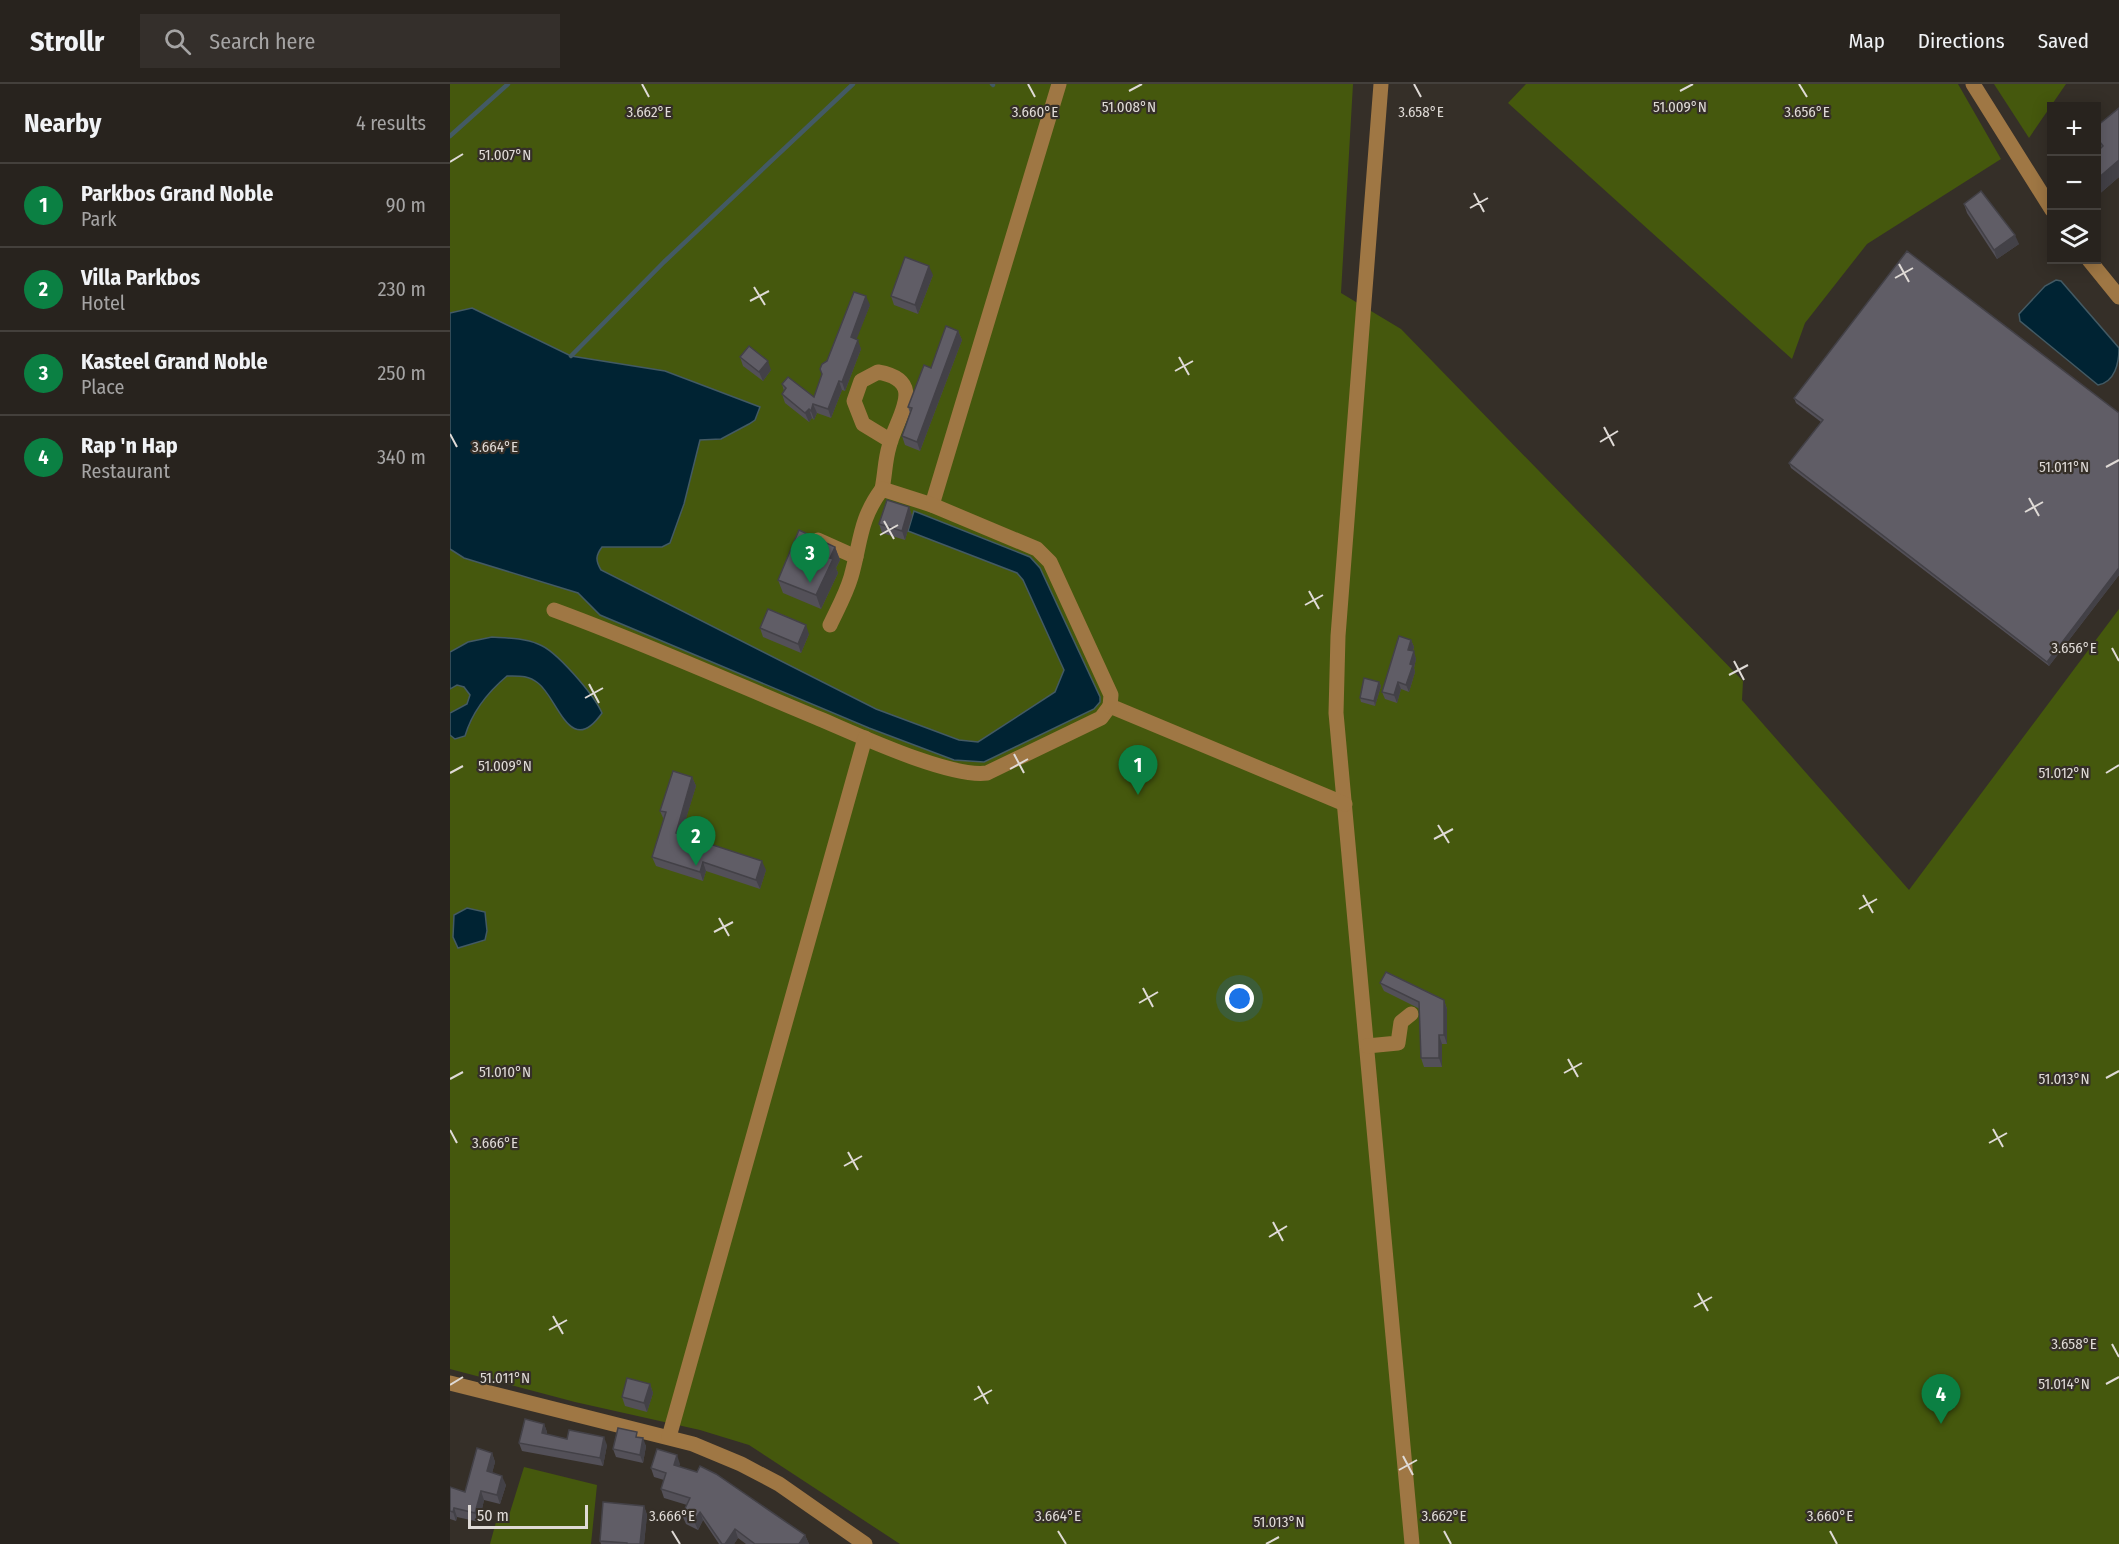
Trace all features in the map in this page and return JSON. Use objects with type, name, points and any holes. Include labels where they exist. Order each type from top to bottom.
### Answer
[{"type":"street","points":[[932,505],[1059,84]]},
{"type":"street","points":[[1381,84],[1338,636],[1336,713],[1412,1544]]},
{"type":"street","points":[[1973,84],[2047,202]]},
{"type":"street","points":[[2092,264],[2119,297]]},
{"type":"street","points":[[830,625],[850,581],[862,526],[870,505],[882,489],[891,441]]},
{"type":"street","points":[[554,610],[865,738],[952,770],[977,774],[987,772],[1101,718],[1110,706],[1111,695],[1050,562],[1031,544],[932,505],[882,489]]},
{"type":"street","points":[[810,536],[856,557]]},
{"type":"street","points":[[1110,706],[1345,804]]},
{"type":"street","points":[[669,1437],[865,738]]},
{"type":"street","points":[[1367,1046],[1398,1043],[1401,1022],[1411,1014]]},
{"type":"street","points":[[450,1383],[669,1437],[741,1464],[779,1484],[865,1544]]},
{"type":"green space","points":[[450,84],[1353,84],[1341,293],[1401,329],[1743,681],[1742,700],[1909,890],[2119,609],[2119,1544],[900,1544],[749,1445],[700,1430],[575,1402],[450,1369]]},
{"type":"green space","points":[[1526,84],[1958,84],[2001,159],[1867,244],[1805,323],[1792,359],[1508,103]]},
{"type":"green space","points":[[1994,84],[2066,84],[2054,102],[2047,102],[2047,112],[2029,138]]},
{"type":"green space","points":[[524,1467],[597,1485],[591,1544],[490,1544],[496,1522],[507,1522]]},
{"type":"water","points":[[2056,280],[2061,281],[2119,348],[2115,371],[2104,383],[2098,385],[2020,321],[2019,314],[2045,286]]},
{"type":"water","points":[[472,308],[571,356],[665,371],[760,407],[755,420],[749,424],[721,439],[700,440],[684,504],[670,543],[662,547],[602,547],[597,558],[601,570],[876,709],[959,740],[978,742],[1055,692],[1064,670],[1023,580],[1017,573],[908,531],[914,511],[1030,557],[1040,568],[1100,697],[1100,702],[1094,709],[984,762],[954,760],[869,728],[600,615],[578,593],[464,558],[450,549],[450,313]]},
{"type":"water","points":[[492,637],[527,641],[546,648],[574,674],[602,713],[591,726],[581,730],[573,728],[565,721],[538,683],[527,677],[507,676],[482,703],[465,736],[455,739],[450,735],[450,713],[467,704],[470,695],[464,687],[457,685],[450,689],[450,652],[468,642]]},
{"type":"water","points":[[467,908],[485,912],[487,931],[485,940],[458,948],[453,937],[454,915]]},
{"type":"building","points":[[2119,108],[2119,160],[2101,176],[2101,148],[2103,146],[2101,123]]},
{"type":"building","points":[[1981,191],[2015,235],[1994,250],[1964,204]]},
{"type":"building","points":[[1907,251],[2119,413],[2119,568],[2047,662],[1789,463],[1823,420],[1794,398]]},
{"type":"building","points":[[905,257],[929,266],[915,305],[891,296]]},
{"type":"building","points":[[854,292],[866,296],[851,337],[858,340],[842,382],[839,381],[828,409],[813,404],[811,411],[809,409],[805,413],[782,394],[786,388],[782,384],[788,377],[814,397],[822,374],[820,369],[827,361]]},
{"type":"building","points":[[946,326],[958,331],[917,442],[902,436],[912,408],[908,407],[924,365],[931,368]]},
{"type":"building","points":[[749,346],[768,361],[759,372],[740,357]]},
{"type":"building","points":[[887,500],[909,507],[902,531],[879,524]]},
{"type":"building","points":[[799,530],[835,547],[830,558],[833,559],[816,595],[778,580]]},
{"type":"building","points":[[768,609],[806,625],[798,644],[760,628]]},
{"type":"building","points":[[1399,636],[1411,640],[1408,650],[1414,651],[1410,664],[1413,665],[1406,685],[1398,682],[1394,695],[1382,692]]},
{"type":"building","points":[[1364,678],[1379,682],[1374,701],[1360,698]]},
{"type":"building","points":[[673,771],[692,777],[676,833],[762,861],[756,880],[703,862],[700,872],[652,857],[666,812],[660,811]]},
{"type":"building","points":[[1386,972],[1444,1000],[1444,1035],[1439,1035],[1439,1058],[1421,1058],[1419,1002],[1380,983]]},
{"type":"building","points":[[627,1378],[650,1384],[644,1403],[622,1397]]},
{"type":"building","points":[[525,1419],[544,1424],[542,1433],[567,1439],[569,1430],[604,1437],[600,1458],[519,1443]]},
{"type":"building","points":[[618,1428],[637,1432],[636,1437],[643,1438],[640,1455],[613,1449]]},
{"type":"building","points":[[477,1448],[492,1453],[487,1471],[502,1476],[497,1495],[481,1491],[475,1513],[454,1508],[453,1512],[450,1511],[450,1487],[465,1492]]},
{"type":"building","points":[[657,1449],[677,1455],[674,1465],[697,1472],[700,1466],[716,1474],[805,1535],[799,1544],[755,1544],[735,1529],[725,1544],[722,1544],[700,1512],[694,1521],[682,1515],[690,1498],[661,1489],[666,1473],[651,1468]]},
{"type":"building","points":[[603,1502],[644,1506],[640,1544],[600,1541]]},
{"type":"waterway","points":[[450,136],[508,84]]},
{"type":"waterway","points":[[571,356],[664,262],[853,84]]},
{"type":"place","name":"Kasteel Grand Noble","points":[[810,583]]},
{"type":"place","name":"Parkbos Grand Noble","points":[[1138,795]]},
{"type":"place","name":"Villa Parkbos","points":[[696,866]]},
{"type":"place","name":"Rap 'n Hap","points":[[1941,1424]]}]
